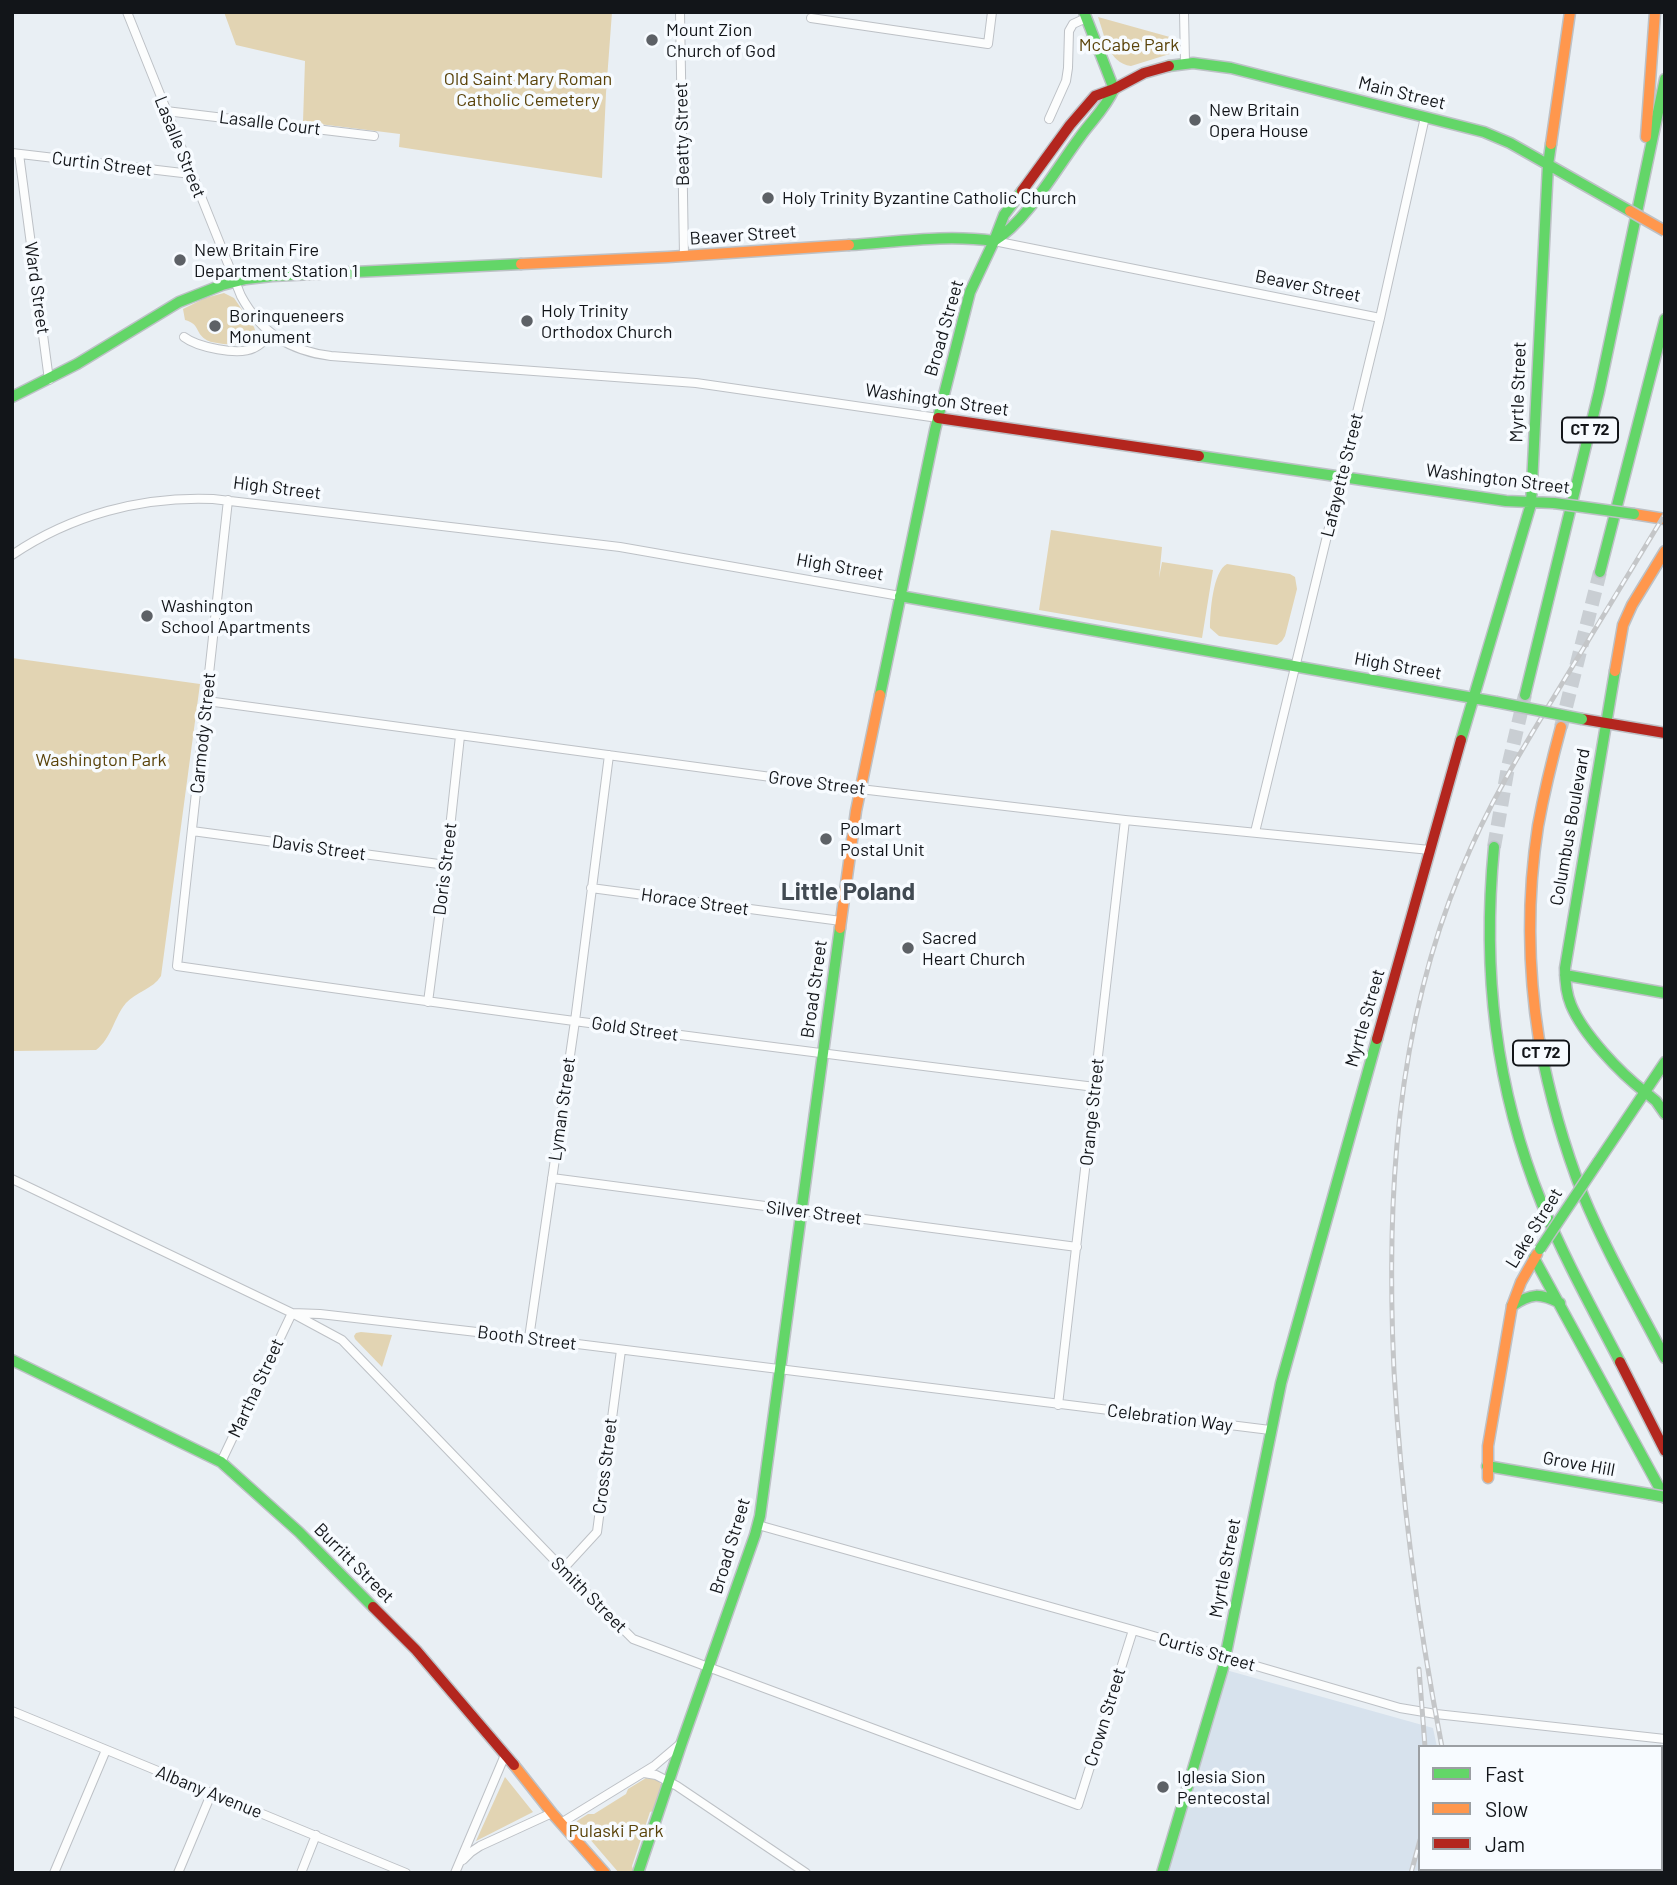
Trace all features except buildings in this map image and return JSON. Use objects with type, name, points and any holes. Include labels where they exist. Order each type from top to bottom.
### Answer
[{"type":"main road","name":"Myrtle Street","points":[[1162,1873],[1225,1658],[1284,1372],[1531,501],[1548,165],[1570,12]]},
{"type":"main road","points":[[1647,163],[1646,127],[1655,12]]},
{"type":"main road","points":[[1085,15],[1114,89]]},
{"type":"main road","name":"Main Street","points":[[994,241],[1004,215],[1073,120],[1097,95],[1152,70],[1185,64],[1231,68],[1490,134],[1665,231]]},
{"type":"main road","name":"CT 72","points":[[1525,695],[1585,452],[1665,79]]},
{"type":"main road","name":"Beaver Street","points":[[12,397],[50,380],[178,301],[234,281],[272,276],[684,256],[953,238],[994,241]]},
{"type":"main road","name":"Broad Street","points":[[638,1873],[758,1525],[860,789],[938,418],[970,292],[994,241]]},
{"type":"main road","name":"CT 72","points":[[1600,572],[1665,319]]},
{"type":"main road","points":[[1658,345],[1665,334]]},
{"type":"main road","name":"Washington Street","points":[[938,418],[1506,501],[1554,503],[1665,519]]},
{"type":"main road","name":"Columbus Boulevard","points":[[1665,551],[1625,620],[1566,956],[1565,975],[1569,998],[1580,1024],[1625,1076],[1658,1104],[1665,1114]]},
{"type":"main road","name":"High Street","points":[[900,596],[1665,733]]},
{"type":"main road","name":"CT 72","points":[[1561,727],[1539,821],[1531,899],[1533,1004],[1539,1047],[1555,1114],[1580,1186],[1665,1358]]},
{"type":"main road","name":"CT 72","points":[[1494,847],[1488,905],[1489,974],[1499,1055],[1517,1130],[1550,1221],[1665,1451]]},
{"type":"main road","points":[[1565,975],[1665,993]]},
{"type":"main road","name":"Lake Street","points":[[1488,1478],[1488,1446],[1512,1307],[1521,1282],[1537,1253],[1665,1062]]},
{"type":"main road","points":[[1537,1253],[1560,1303],[1665,1498]]},
{"type":"main road","points":[[1512,1307],[1523,1298],[1534,1294],[1560,1303]]},
{"type":"main road","name":"Burritt Street","points":[[12,1360],[221,1462],[299,1532],[411,1645],[561,1824],[606,1873]]},
{"type":"main road","name":"Grove Hill","points":[[1487,1466],[1665,1498]]},
{"type":"street","name":"Lasalle Street","points":[[127,12],[234,281]]},
{"type":"street","name":"Beatty Street","points":[[680,12],[684,256]]},
{"type":"street","points":[[811,18],[988,44],[992,12]]},
{"type":"street","points":[[1184,12],[1185,64]]},
{"type":"street","points":[[1049,119],[1066,79],[1069,31],[1073,24],[1085,15]]},
{"type":"street","name":"Lasalle Court","points":[[166,111],[374,136]]},
{"type":"street","name":"Lafayette Street","points":[[1255,832],[1380,318],[1425,117]]},
{"type":"street","name":"Curtin Street","points":[[16,154],[191,174]]},
{"type":"street","name":"Ward Street","points":[[16,154],[50,380]]},
{"type":"street","name":"Beaver Street","points":[[994,241],[1380,318]]},
{"type":"street","name":"Washington Street","points":[[234,281],[249,310],[272,334],[298,349],[331,356],[696,383],[938,418]]},
{"type":"street","points":[[184,337],[201,346],[245,351],[257,347],[272,334]]},
{"type":"street","name":"High Street","points":[[12,555],[52,532],[111,510],[169,499],[194,498],[620,547],[900,596]]},
{"type":"street","name":"Carmody Street","points":[[177,966],[228,500]]},
{"type":"street","name":"Grove Street","points":[[207,701],[860,789],[1125,820],[1430,850]]},
{"type":"street","name":"Doris Street","points":[[428,1002],[460,736]]},
{"type":"street","name":"Lyman Street","points":[[529,1338],[575,1021],[609,755]]},
{"type":"street","name":"Orange Street","points":[[1059,1405],[1125,820]]},
{"type":"street","name":"Davis Street","points":[[192,831],[446,865]]},
{"type":"street","name":"Horace Street","points":[[591,888],[841,921]]},
{"type":"street","name":"Gold Street","points":[[177,966],[428,1002],[1095,1087]]},
{"type":"street","name":"Silver Street","points":[[552,1178],[1077,1247]]},
{"type":"street","name":"Booth Street","points":[[12,1179],[292,1313],[529,1338],[1070,1406]]},
{"type":"street","name":"Martha Street","points":[[221,1462],[292,1313]]},
{"type":"street","name":"Smith Street","points":[[292,1313],[342,1340],[633,1639],[1078,1805]]},
{"type":"street","name":"Cross Street","points":[[563,1569],[597,1532],[621,1350]]},
{"type":"street","name":"Celebration Way","points":[[1070,1406],[1270,1430]]},
{"type":"street","name":"Curtis Street","points":[[758,1525],[1400,1708],[1665,1739]]},
{"type":"street","name":"Crown Street","points":[[1078,1805],[1133,1630]]},
{"type":"street","name":"Albany Avenue","points":[[12,1711],[406,1873]]},
{"type":"street","name":"Broad Street","points":[[561,1824],[644,1773],[681,1743]]},
{"type":"street","points":[[54,1873],[106,1750]]},
{"type":"street","points":[[455,1872],[505,1755]]},
{"type":"street","points":[[644,1773],[670,1782],[806,1873]]},
{"type":"street","points":[[178,1873],[212,1792]]},
{"type":"street","points":[[455,1872],[473,1850],[552,1813]]},
{"type":"street","points":[[301,1873],[316,1835]]},
{"type":"shaded area","points":[[1226,1670],[1433,1728],[1437,1745],[1418,1745],[1418,1871],[1463,1873],[1166,1873]]},
{"type":"green space","name":"Old Saint Mary Roman Catholic Cemetery","points":[[224,12],[612,12],[602,178],[399,147],[400,134],[303,122],[305,61],[236,45]]},
{"type":"green space","name":"McCabe Park","points":[[1098,17],[1177,39],[1176,52],[1131,66],[1123,64],[1108,48]]},
{"type":"green space","points":[[224,293],[234,298],[254,327],[256,333],[250,344],[209,341],[193,324],[185,320],[183,309],[205,298]]},
{"type":"green space","points":[[1051,530],[1162,547],[1159,578],[1162,562],[1213,570],[1202,638],[1039,610]]},
{"type":"green space","points":[[1227,564],[1295,577],[1297,589],[1285,636],[1277,645],[1219,636],[1210,628],[1215,583]]},
{"type":"green space","name":"Washington Park","points":[[12,658],[200,684],[161,976],[126,1003],[106,1040],[96,1050],[12,1051]]},
{"type":"green space","points":[[356,1333],[392,1335],[382,1367],[355,1339]]},
{"type":"green space","points":[[505,1777],[533,1812],[476,1841]]},
{"type":"green space","name":"Pulaski Park","points":[[646,1778],[658,1780],[663,1787],[657,1810],[650,1812],[632,1866],[634,1873],[619,1873],[576,1823],[626,1794],[628,1789]]},
{"type":"tunnel","points":[[1561,727],[1600,572]]},
{"type":"tunnel","points":[[1494,847],[1508,767],[1525,695]]},
{"type":"railway","points":[[1442,1745],[1412,1560],[1394,1371],[1394,1180],[1409,1054],[1439,931],[1482,823],[1533,732],[1665,514]]},
{"type":"railway","points":[[1419,1669],[1425,1745]]},
{"type":"railway","points":[[1411,1873],[1418,1847]]},
{"type":"traffic: fast","points":[[1084,12],[1114,89]]},
{"type":"traffic: fast","points":[[1169,66],[1193,63],[1231,68],[1484,132],[1510,143],[1630,211]]},
{"type":"traffic: fast","points":[[1525,695],[1599,392],[1665,79]]},
{"type":"traffic: fast","points":[[994,241],[1029,208],[1114,89]]},
{"type":"traffic: fast","points":[[1461,740],[1531,504],[1551,144]]},
{"type":"traffic: fast","points":[[880,695],[935,430],[970,292],[1004,215],[1022,191]]},
{"type":"traffic: fast","points":[[849,245],[940,238],[994,241]]},
{"type":"traffic: fast","points":[[12,397],[77,364],[179,302],[222,285],[272,276],[521,264]]},
{"type":"traffic: fast","points":[[1600,572],[1665,319]]},
{"type":"traffic: fast","points":[[1199,456],[1506,501],[1554,503]]},
{"type":"traffic: fast","points":[[1554,503],[1634,514]]},
{"type":"traffic: fast","points":[[900,596],[1496,702]]},
{"type":"traffic: fast","points":[[1615,671],[1565,978],[1569,1000],[1584,1028],[1614,1064],[1645,1092]]},
{"type":"traffic: fast","points":[[1496,702],[1582,719]]},
{"type":"traffic: fast","points":[[1494,847],[1490,939],[1492,984],[1503,1073],[1513,1117],[1542,1204],[1579,1284],[1620,1362]]},
{"type":"traffic: fast","points":[[638,1873],[760,1516],[840,928]]},
{"type":"traffic: fast","points":[[1565,975],[1665,993]]},
{"type":"traffic: fast","points":[[1162,1873],[1223,1668],[1281,1383],[1377,1039]]},
{"type":"traffic: fast","points":[[1539,1040],[1557,1118],[1583,1195],[1665,1358]]},
{"type":"traffic: fast","points":[[1598,1162],[1665,1062]]},
{"type":"traffic: fast","points":[[1645,1092],[1665,1114]]},
{"type":"traffic: fast","points":[[1540,1249],[1598,1162]]},
{"type":"traffic: fast","points":[[1534,1258],[1665,1498]]},
{"type":"traffic: fast","points":[[1512,1306],[1536,1296],[1547,1297],[1560,1303]]},
{"type":"traffic: fast","points":[[12,1360],[221,1462],[299,1532],[373,1607]]},
{"type":"traffic: fast","points":[[1487,1466],[1649,1494]]},
{"type":"traffic: fast","points":[[1649,1494],[1665,1497]]},
{"type":"traffic: slow","points":[[1551,144],[1570,12]]},
{"type":"traffic: slow","points":[[1646,137],[1655,12]]},
{"type":"traffic: slow","points":[[1630,211],[1665,231]]},
{"type":"traffic: slow","points":[[521,264],[849,245]]},
{"type":"traffic: slow","points":[[1634,514],[1665,519]]},
{"type":"traffic: slow","points":[[1615,671],[1623,625],[1665,551]]},
{"type":"traffic: slow","points":[[840,928],[856,811],[880,695]]},
{"type":"traffic: slow","points":[[1539,1040],[1531,960],[1532,879],[1540,814],[1561,727]]},
{"type":"traffic: slow","points":[[1488,1478],[1488,1446],[1512,1306],[1521,1282],[1537,1254]]},
{"type":"traffic: slow","points":[[514,1765],[605,1873]]},
{"type":"traffic: jam","points":[[1022,191],[1070,125],[1095,96],[1144,73],[1169,66]]},
{"type":"traffic: jam","points":[[938,418],[1199,456]]},
{"type":"traffic: jam","points":[[1582,719],[1665,733]]},
{"type":"traffic: jam","points":[[1377,1039],[1461,740]]},
{"type":"traffic: jam","points":[[1620,1362],[1665,1451]]},
{"type":"traffic: jam","points":[[373,1607],[416,1650],[514,1765]]},
{"type":"place","name":"Mount Zion Church of God","points":[[652,40]]},
{"type":"place","name":"New Britain Opera House","points":[[1195,120]]},
{"type":"place","name":"Holy Trinity Byzantine Catholic Church","points":[[768,198]]},
{"type":"place","name":"New Britain Fire Department Station 1","points":[[180,260]]},
{"type":"place","name":"Holy Trinity Orthodox Church","points":[[527,321]]},
{"type":"place","name":"Borinqueneers Monument","points":[[215,326]]},
{"type":"place","name":"Washington School Apartments","points":[[147,616]]},
{"type":"place","name":"Polmart Postal Unit","points":[[826,839]]},
{"type":"place","name":"Sacred Heart Church","points":[[908,948]]},
{"type":"place","name":"Iglesia Sion Pentecostal","points":[[1163,1787]]},
{"type":"district","name":"Little Poland","points":[[848,892]]}]
